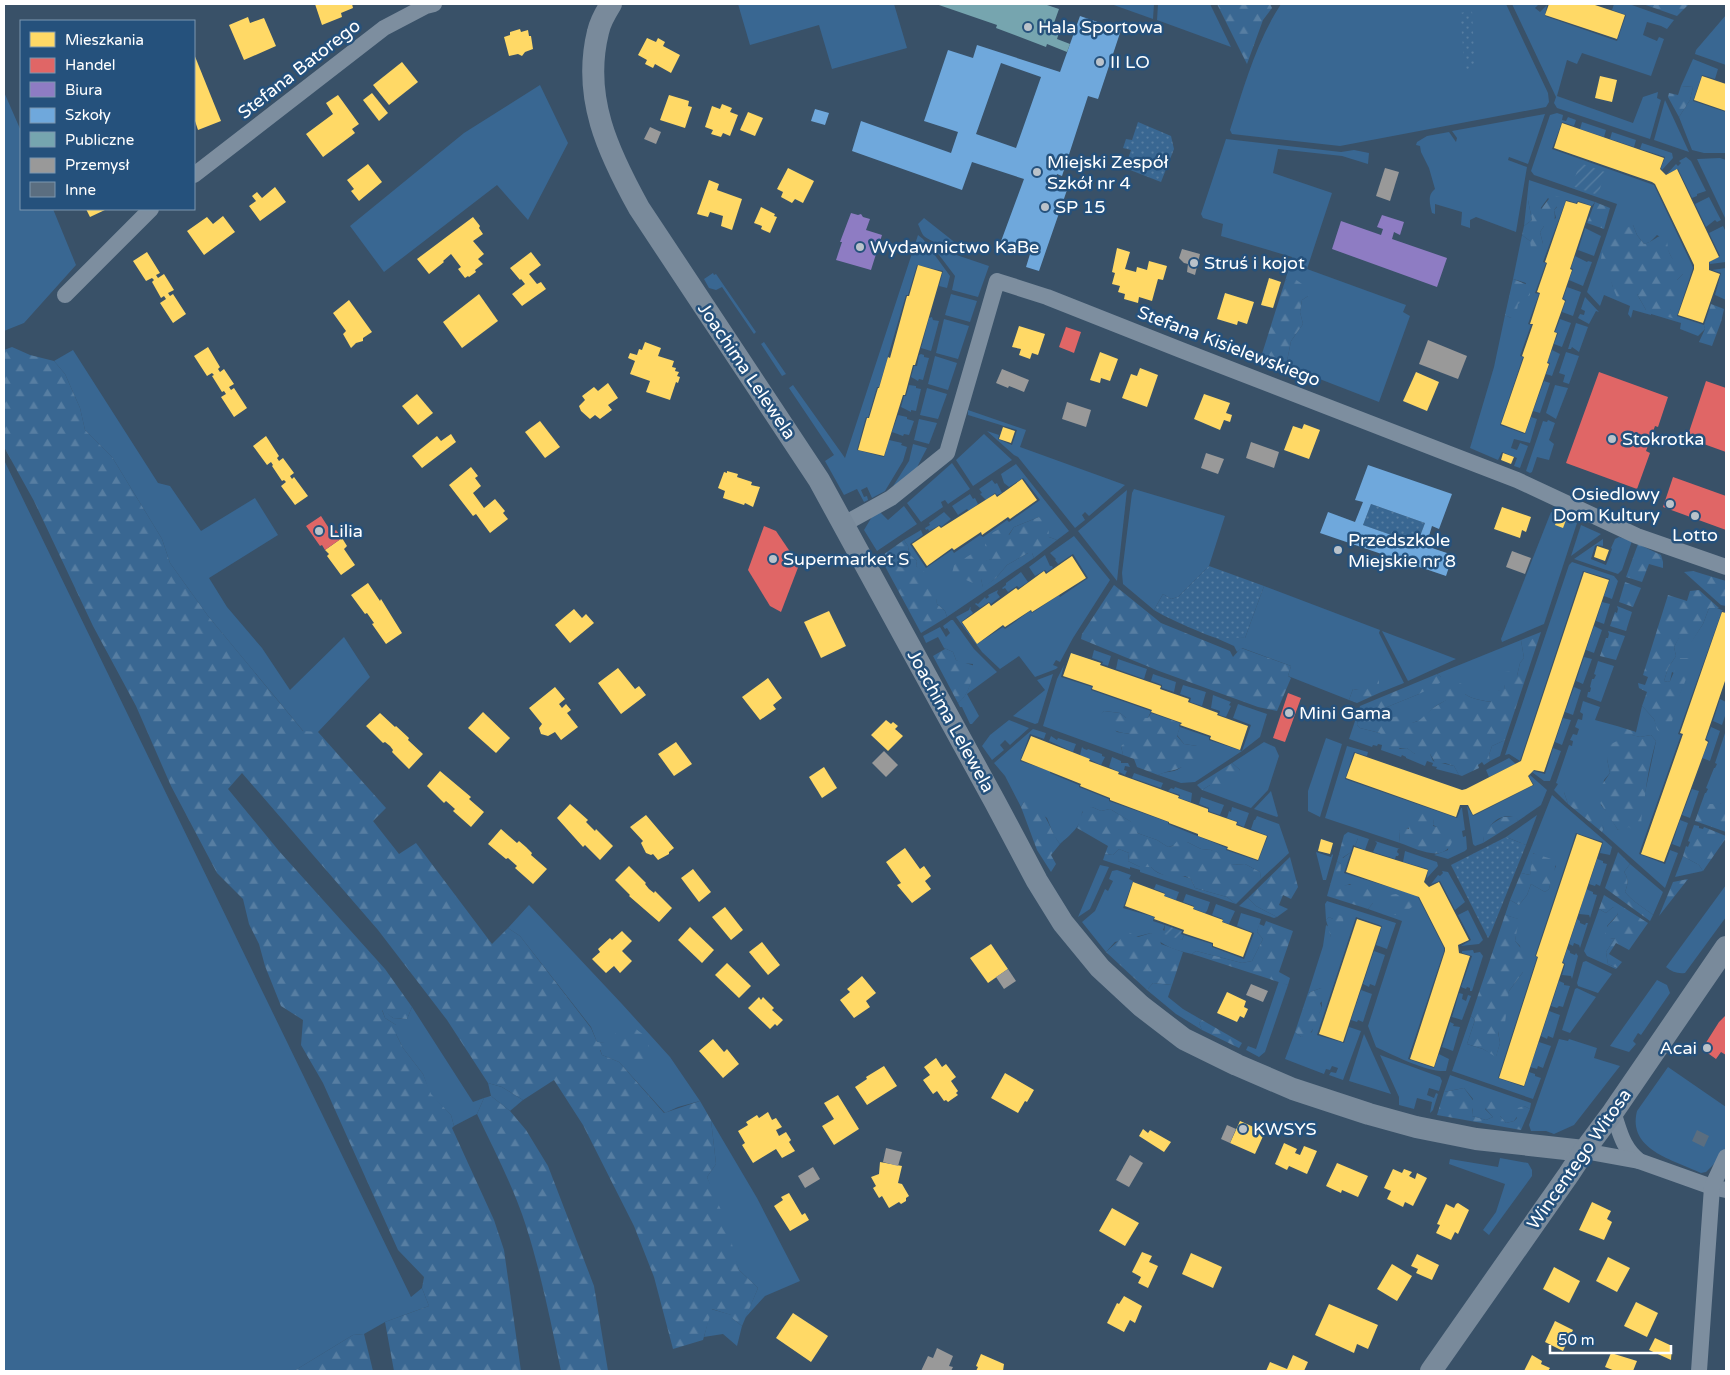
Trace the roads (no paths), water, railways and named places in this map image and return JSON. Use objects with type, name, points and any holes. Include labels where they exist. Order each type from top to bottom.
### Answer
[{"type":"street","name":"Stefana Batorego","points":[[195,174],[384,28],[426,6],[434,4]]},
{"type":"street","name":"Joachima Lelewela","points":[[611,4],[598,30],[592,75],[600,124],[620,173],[659,239],[819,480],[1037,881],[1058,914],[1094,962],[1141,1006],[1184,1039],[1264,1077],[1328,1101],[1416,1127],[1519,1145],[1584,1150]]},
{"type":"street","points":[[65,295],[149,210]]},
{"type":"street","name":"Stefana Kisielewskiego","points":[[844,524],[891,498],[947,453],[997,281],[1047,297],[1452,454],[1517,480],[1637,536],[1726,567]]},
{"type":"street","name":"Wincentego Witosa","points":[[1431,1371],[1726,947]]},
{"type":"street","points":[[1613,1112],[1629,1152],[1639,1161]]},
{"type":"street","points":[[1584,1150],[1639,1161],[1719,1189]]},
{"type":"street","points":[[1698,1371],[1719,1189],[1726,1157]]},
{"type":"place","name":"Hala Sportowa","points":[[1028,27]]},
{"type":"place","name":"II LO","points":[[1100,62]]},
{"type":"place","name":"Miejski Zespół Szkół nr 4","points":[[1037,172]]},
{"type":"place","name":"SP 15","points":[[1045,207]]},
{"type":"place","name":"Wydawnictwo KaBe","points":[[860,247]]},
{"type":"place","name":"Struś i kojot","points":[[1194,263]]},
{"type":"place","name":"Stokrotka","points":[[1612,439]]},
{"type":"place","name":"Osiedlowy Dom Kultury","points":[[1670,504]]},
{"type":"place","name":"Lotto","points":[[1695,516]]},
{"type":"place","name":"Lilia","points":[[319,531]]},
{"type":"place","name":"Przedszkole Miejskie nr 8","points":[[1338,550]]},
{"type":"place","name":"Supermarket S","points":[[773,559]]},
{"type":"place","name":"Mini Gama","points":[[1289,713]]},
{"type":"place","name":"Acai","points":[[1707,1048]]},
{"type":"place","name":"KWSYS","points":[[1243,1129]]}]
